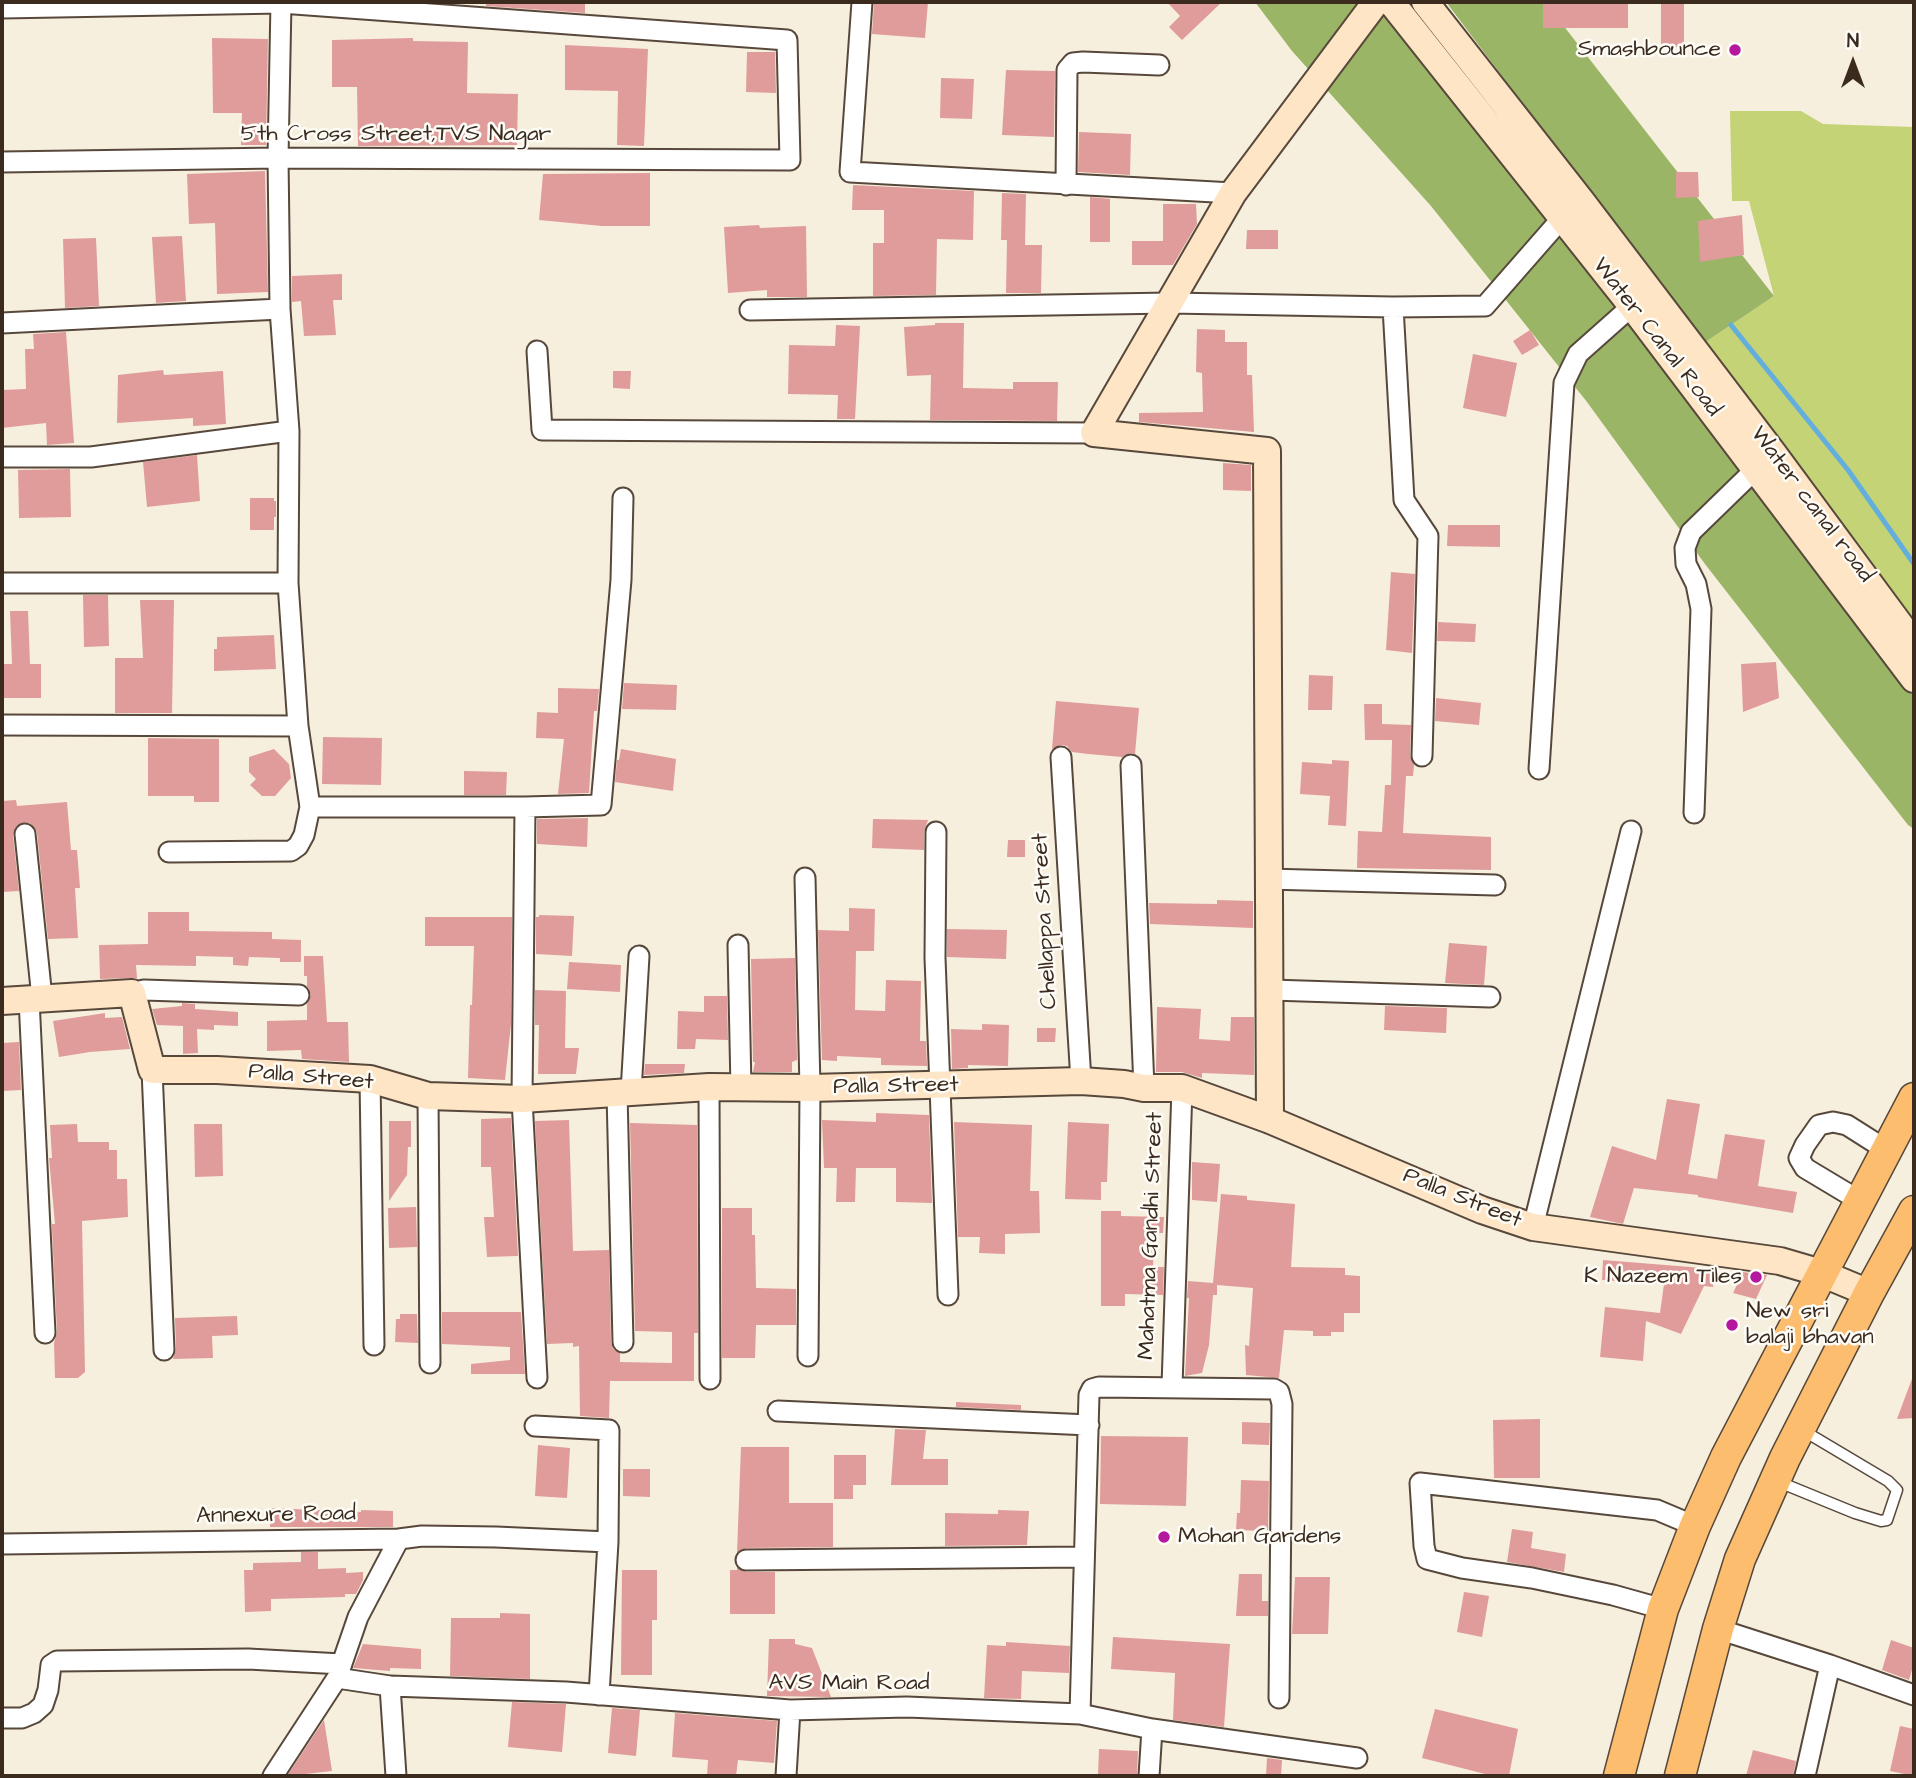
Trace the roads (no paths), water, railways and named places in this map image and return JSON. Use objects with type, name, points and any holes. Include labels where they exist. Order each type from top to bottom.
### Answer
[{"type":"main road","points":[[1619,1776],[1663,1609],[1695,1525],[1726,1457],[1914,1098]]},
{"type":"main road","points":[[1680,1776],[1718,1629],[1740,1559],[1800,1429],[1914,1211]]},
{"type":"street","points":[[2,8],[281,2],[278,158],[280,309],[289,431],[288,583],[298,726],[310,807],[304,835],[298,846],[291,851],[169,852]]},
{"type":"street","name":"5th Cross Street,TVS Nagar","points":[[2,162],[278,158],[790,160],[787,40],[281,2]]},
{"type":"street","points":[[862,2],[850,172],[1233,193]]},
{"type":"street","points":[[1094,433],[1233,193],[1376,2]]},
{"type":"street","name":"Water Canal Road","points":[[1391,2],[1572,210],[1632,306],[1765,460],[1914,679]]},
{"type":"street","name":"Water canal road","points":[[1425,2],[1572,210],[1765,460],[1914,644]]},
{"type":"street","points":[[1066,185],[1067,70],[1073,63],[1159,65]]},
{"type":"street","points":[[750,310],[1170,303],[1485,306],[1572,210]]},
{"type":"street","points":[[1539,769],[1564,383],[1578,354],[1632,306]]},
{"type":"street","points":[[1393,307],[1404,500],[1428,536],[1422,756]]},
{"type":"street","points":[[2,323],[280,309]]},
{"type":"street","points":[[537,351],[542,430],[1094,433],[1268,451],[1270,1120]]},
{"type":"street","points":[[2,457],[91,457],[289,431]]},
{"type":"street","points":[[1694,813],[1701,609],[1696,584],[1686,564],[1685,548],[1690,532],[1765,460]]},
{"type":"street","points":[[310,807],[601,805],[621,580],[623,498]]},
{"type":"street","points":[[2,583],[288,583]]},
{"type":"street","points":[[2,725],[298,726]]},
{"type":"street","name":"Chellappa Street","points":[[1061,757],[1080,1081]]},
{"type":"street","points":[[1131,765],[1144,1088]]},
{"type":"street","points":[[524,807],[522,1100],[537,1378]]},
{"type":"street","points":[[1533,1227],[1631,831]]},
{"type":"street","points":[[936,832],[935,958],[948,1294]]},
{"type":"street","points":[[25,834],[35,999],[45,1333]]},
{"type":"street","points":[[805,878],[810,1088],[808,1356]]},
{"type":"street","points":[[1268,879],[1495,886]]},
{"type":"street","points":[[738,945],[741,1088]]},
{"type":"street","points":[[622,1342],[624,1093],[639,956]]},
{"type":"street","points":[[2,1001],[132,993],[144,989],[299,995]]},
{"type":"street","points":[[1271,990],[1490,997]]},
{"type":"street","points":[[132,993],[152,1070],[164,1350]]},
{"type":"street","name":"Palla Street","points":[[152,1070],[217,1070],[370,1079],[428,1096],[522,1100],[709,1087],[940,1086],[1080,1081],[1144,1088],[1182,1088],[1270,1120],[1482,1210],[1533,1227],[1780,1261],[1821,1273],[1869,1293]]},
{"type":"street","points":[[370,1079],[374,1345]]},
{"type":"street","points":[[709,1087],[710,1379]]},
{"type":"street","name":"Mahatma Gandhi Street","points":[[1172,1386],[1182,1088]]},
{"type":"street","points":[[428,1096],[430,1363]]},
{"type":"street","points":[[1860,1201],[1805,1168],[1799,1158],[1805,1145],[1819,1125],[1833,1122],[1847,1125],[1888,1151]]},
{"type":"street","points":[[1080,1714],[1089,1395],[1092,1389],[1099,1387],[1274,1389],[1288,1399],[1279,1698]]},
{"type":"street","points":[[778,1411],[1089,1425]]},
{"type":"street","points":[[534,1426],[609,1430],[608,1542],[599,1695]]},
{"type":"street","points":[[1663,1609],[1603,1593],[1462,1568],[1427,1559],[1419,1483],[1657,1510],[1695,1525]]},
{"type":"street","name":"Annexure Road","points":[[2,1544],[399,1539],[422,1536],[608,1542]]},
{"type":"street","points":[[273,1776],[340,1671],[358,1617],[399,1539]]},
{"type":"street","points":[[746,1560],[1083,1558]]},
{"type":"street","points":[[1718,1629],[1914,1695]]},
{"type":"street","name":"AVS Main Road","points":[[2,1718],[22,1718],[43,1705],[51,1665],[57,1661],[248,1659],[340,1671],[390,1686],[599,1695],[790,1710],[907,1707],[1080,1714],[1152,1729],[1357,1758]]},
{"type":"street","points":[[1805,1776],[1830,1665]]},
{"type":"street","points":[[390,1686],[396,1776]]},
{"type":"street","points":[[786,1776],[790,1710]]},
{"type":"street","points":[[1149,1776],[1152,1729]]},
{"type":"lane","points":[[1775,1481],[1855,1513],[1881,1521],[1888,1520],[1897,1490],[1888,1481],[1800,1429]]},
{"type":"waterway","points":[[1731,325],[1848,470],[1914,564]]},
{"type":"place","name":"Smashbounce","points":[[1735,50]]},
{"type":"place","name":"K Nazeem Tiles","points":[[1756,1277]]},
{"type":"place","name":"New sri balaji bhavan","points":[[1732,1325]]},
{"type":"place","name":"Mohan Gardens","points":[[1164,1537]]}]
